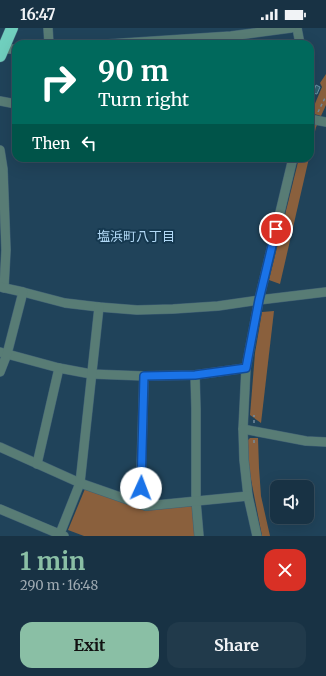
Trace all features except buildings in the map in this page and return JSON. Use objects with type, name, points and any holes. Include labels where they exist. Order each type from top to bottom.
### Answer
[{"type":"highway","points":[[1,53],[12,28]]},
{"type":"street","points":[[48,28],[49,40]]},
{"type":"street","points":[[170,40],[231,36],[291,28]]},
{"type":"street","points":[[297,28],[299,40]]},
{"type":"street","points":[[1,53],[12,50]]},
{"type":"street","points":[[0,101],[12,103]]},
{"type":"street","points":[[314,120],[326,122]]},
{"type":"street","points":[[0,150],[3,169],[6,250],[2,288],[65,303],[131,310],[218,306],[326,292]]},
{"type":"street","points":[[257,536],[248,496],[244,460],[243,429],[246,368],[259,300],[292,162]]},
{"type":"street","points":[[0,372],[4,353],[23,292]]},
{"type":"street","points":[[0,509],[61,535],[80,483],[99,307]]},
{"type":"street","points":[[4,353],[59,368],[91,374],[144,376],[195,375],[246,368]]},
{"type":"street","points":[[37,464],[59,368]]},
{"type":"street","points":[[195,375],[196,501],[199,536]]},
{"type":"street","points":[[140,504],[144,376]]},
{"type":"street","points":[[243,429],[306,441],[326,442]]},
{"type":"street","points":[[0,446],[80,483],[146,506],[248,496]]},
{"type":"path","points":[[318,112],[326,96]]},
{"type":"path","points":[[254,415],[254,426]]},
{"type":"path","points":[[254,436],[254,445]]},
{"type":"shaded area","points":[[326,74],[326,105],[321,116],[314,114],[314,106],[322,87],[320,83]]},
{"type":"shaded area","points":[[314,122],[318,124],[314,136]]},
{"type":"shaded area","points":[[298,162],[308,162],[280,284],[269,280]]},
{"type":"shaded area","points":[[274,311],[261,423],[250,415],[255,353],[262,312]]},
{"type":"shaded area","points":[[250,438],[258,438],[261,496],[270,536],[262,536],[248,464],[248,440]]},
{"type":"shaded area","points":[[87,484],[146,509],[194,503],[196,536],[84,536],[68,530]]},
{"type":"district","name":"塩浜町八丁目","points":[[136,236]]},
{"type":"route","points":[[141,488],[144,376],[195,375],[246,368],[259,300],[276,229]]}]
